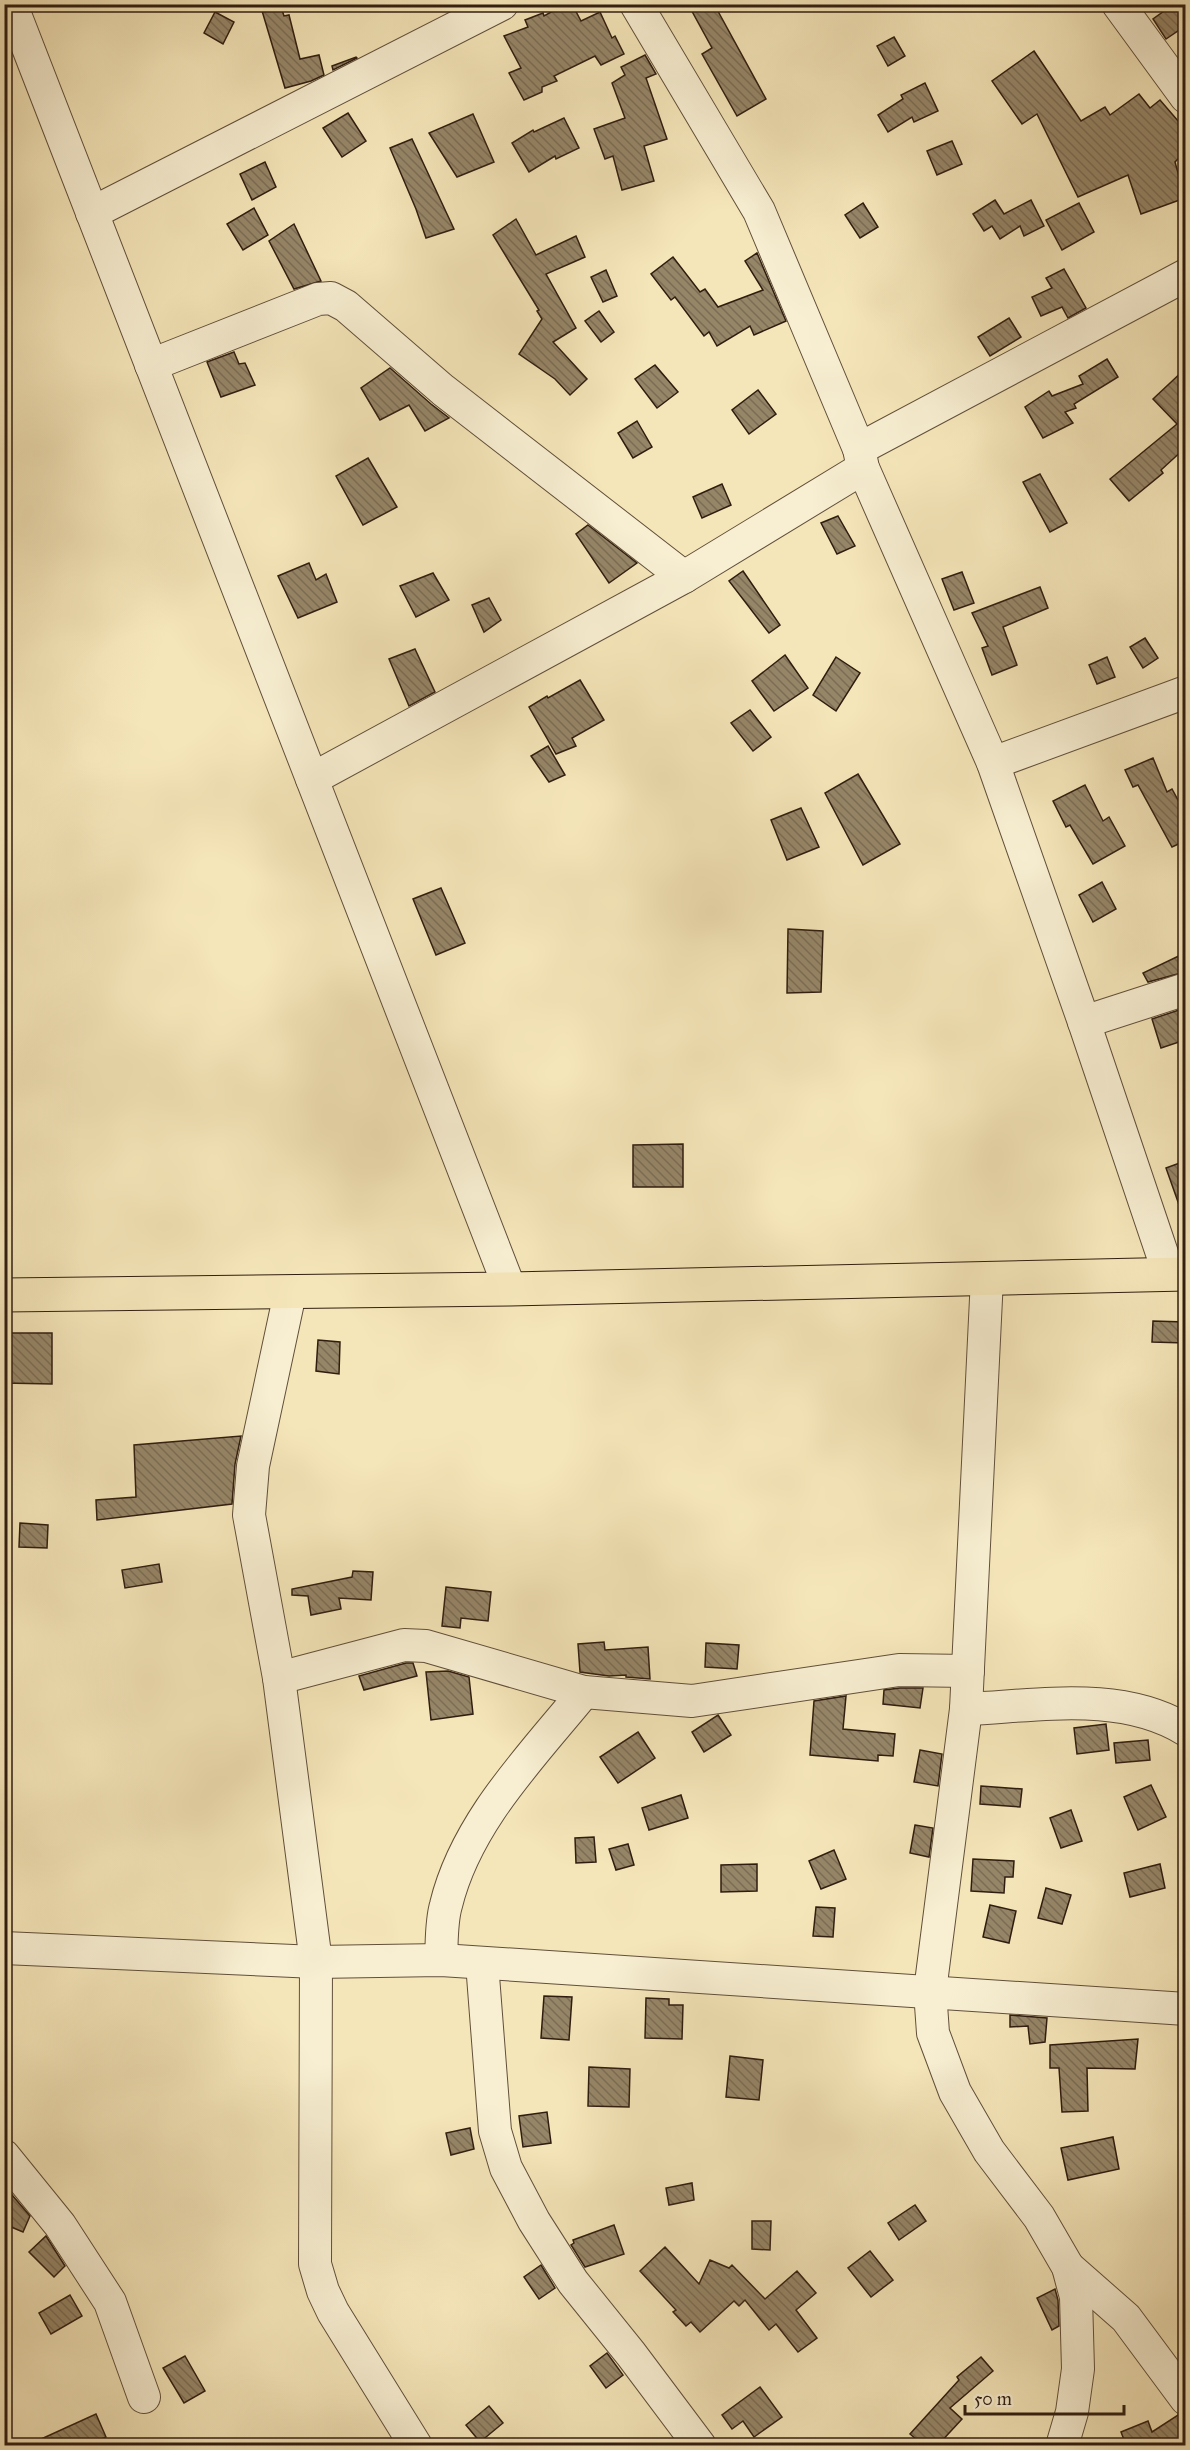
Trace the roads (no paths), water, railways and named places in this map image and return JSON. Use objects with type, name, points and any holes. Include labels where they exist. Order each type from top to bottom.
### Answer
[{"type":"main road","points":[[4,1295],[290,1293],[1177,1274]]},
{"type":"street","points":[[11,4],[510,1289]]},
{"type":"street","points":[[92,213],[502,4]]},
{"type":"street","points":[[636,4],[759,211],[861,458],[993,763],[1084,1022],[1177,1274]]},
{"type":"street","points":[[1118,4],[1185,97]]},
{"type":"street","points":[[312,779],[684,577],[861,458],[1185,275]]},
{"type":"street","points":[[151,365],[318,299],[331,298],[346,306],[452,398],[684,577]]},
{"type":"street","points":[[993,763],[1185,692]]},
{"type":"street","points":[[1084,1022],[1185,989]]},
{"type":"street","points":[[987,1278],[966,1709],[930,1991],[933,2033],[955,2092],[989,2151],[1039,2217],[1068,2267],[1076,2297],[1078,2369],[1072,2412],[1062,2445]]},
{"type":"street","points":[[290,1293],[253,1466],[249,1515],[279,1678],[316,1962],[315,2264],[322,2291],[333,2312],[416,2445]]},
{"type":"street","points":[[279,1678],[404,1645],[426,1646],[584,1692],[692,1701],[899,1670],[968,1671]]},
{"type":"street","points":[[441,1960],[445,1907],[456,1874],[475,1835],[505,1789],[584,1692]]},
{"type":"street","points":[[966,1709],[1087,1703],[1140,1710],[1166,1718],[1185,1730]]},
{"type":"street","points":[[4,1948],[316,1962],[441,1960],[1185,2008]]},
{"type":"street","points":[[482,1963],[495,2131],[506,2168],[534,2221],[573,2282],[700,2445]]},
{"type":"street","points":[[4,2156],[60,2225],[110,2302],[144,2397]]},
{"type":"street","points":[[1068,2267],[1126,2318],[1185,2399]]}]
